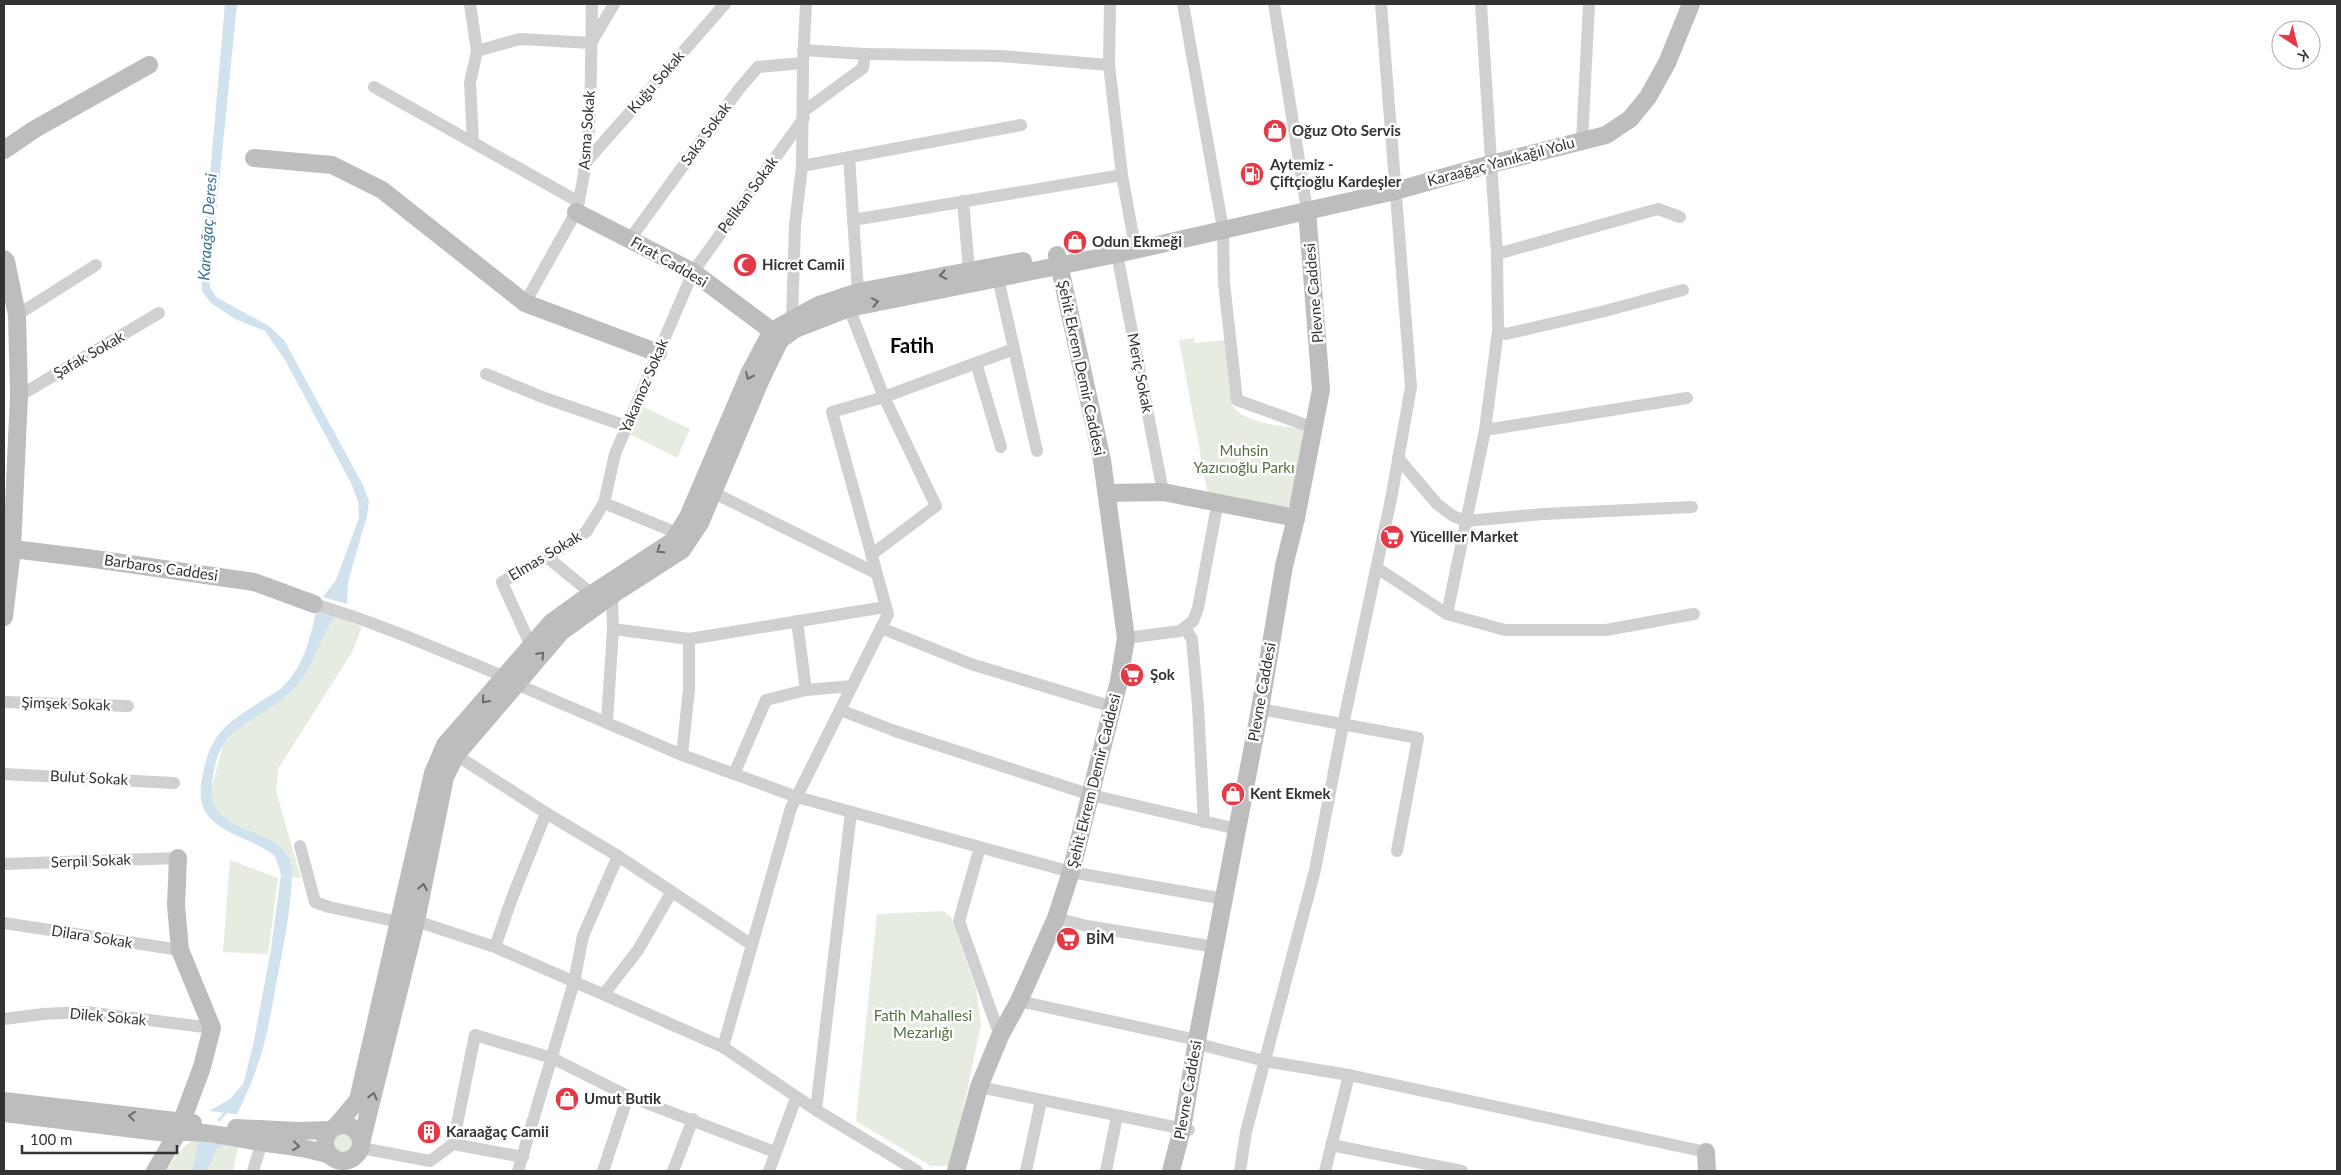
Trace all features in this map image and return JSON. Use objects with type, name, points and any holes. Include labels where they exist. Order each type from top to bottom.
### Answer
[{"type":"street","points":[[470,4],[477,51],[470,83],[473,142]]},
{"type":"street","name":"Asma Sokak","points":[[525,303],[578,207],[587,160],[592,4]]},
{"type":"street","points":[[477,51],[520,39],[591,43],[614,4]]},
{"type":"street","name":"Kuğu Sokak","points":[[587,160],[725,4]]},
{"type":"street","points":[[794,324],[795,225],[802,166],[804,114],[803,57],[806,4]]},
{"type":"street","points":[[1110,4],[1109,65],[1122,175],[1134,241]]},
{"type":"street","points":[[1183,4],[1222,229],[1224,283],[1237,400],[1314,428]]},
{"type":"street","points":[[1274,4],[1307,210]]},
{"type":"street","points":[[1240,1171],[1246,1132],[1315,870],[1343,724],[1377,568],[1411,387],[1381,4]]},
{"type":"street","points":[[1447,614],[1485,430],[1498,331],[1497,254],[1481,4]]},
{"type":"street","points":[[1582,141],[1589,4]]},
{"type":"street","name":"Karaağaç Yanıkağıl Yolu","points":[[1181,237],[1395,191],[1606,135],[1630,119],[1642,105],[1667,63],[1691,4]]},
{"type":"street","name":"Saka Sokak","points":[[630,240],[739,88],[758,67],[803,57],[865,54],[1001,56],[1109,65]]},
{"type":"street","name":"Pelikan Sokak","points":[[693,272],[804,114],[863,68],[865,54]]},
{"type":"street","points":[[4,150],[35,129],[149,65]]},
{"type":"street","points":[[374,87],[473,142],[578,207]]},
{"type":"street","points":[[802,166],[1021,125]]},
{"type":"street","points":[[849,157],[858,292]]},
{"type":"street","points":[[254,158],[332,165],[382,190],[525,303],[658,353]]},
{"type":"street","points":[[853,220],[1122,175]]},
{"type":"street","points":[[963,201],[969,270]]},
{"type":"street","name":"Fırat Caddesi","points":[[578,207],[630,240],[693,272],[776,336]]},
{"type":"street","points":[[1497,254],[1658,209],[1680,217]]},
{"type":"street","name":"Plevne Caddesi","points":[[1171,1171],[1185,1130],[1197,1040],[1260,709],[1284,566],[1296,518],[1321,390],[1307,210]]},
{"type":"street","points":[[794,324],[849,308],[998,278],[1058,260],[1134,241],[1181,237]]},
{"type":"street","points":[[333,1161],[325,1145],[333,1128],[358,1100],[408,921],[445,777],[456,754],[510,680],[531,646],[552,622],[673,540],[688,517],[750,372],[776,336],[818,305],[858,292],[969,270],[1117,254],[1181,237]]},
{"type":"street","name":"Meriç Sokak","points":[[1117,254],[1163,492]]},
{"type":"street","points":[[4,259],[17,315],[19,396],[4,617]]},
{"type":"street","name":"Şehit Ekrem Demir Caddesi","points":[[956,1171],[979,1087],[1000,1036],[1019,1001],[1056,918],[1071,872],[1119,681],[1126,638],[1108,493],[1058,260]]},
{"type":"street","points":[[17,315],[96,265]]},
{"type":"street","name":"Yakamoz Sokak","points":[[604,504],[615,454],[693,272]]},
{"type":"street","points":[[998,278],[1037,451]]},
{"type":"street","points":[[1498,331],[1506,334],[1684,290]]},
{"type":"street","points":[[849,308],[884,397],[936,506],[871,555]]},
{"type":"street","name":"Şafak Sokak","points":[[19,396],[159,313]]},
{"type":"street","points":[[356,1155],[408,921],[433,773],[445,745],[561,632],[612,595],[682,550],[700,524],[776,336]]},
{"type":"street","points":[[723,1047],[791,808],[888,614],[832,412],[884,397],[1014,349]]},
{"type":"street","points":[[976,363],[1001,447]]},
{"type":"street","points":[[486,374],[542,397],[626,426]]},
{"type":"street","points":[[1485,430],[1687,398]]},
{"type":"street","points":[[1398,458],[1437,504],[1453,516],[1466,521],[1544,514],[1692,508]]},
{"type":"street","points":[[712,492],[876,573]]},
{"type":"street","points":[[1108,493],[1163,492],[1218,501],[1296,518]]},
{"type":"street","points":[[1126,638],[1180,631],[1193,621],[1198,608],[1218,501]]},
{"type":"street","points":[[604,504],[678,533]]},
{"type":"street","name":"Elmas Sokak","points":[[531,646],[502,582],[548,557],[586,532],[604,504]]},
{"type":"street","name":"Barbaros Caddesi","points":[[8,549],[254,582],[314,604]]},
{"type":"street","points":[[548,557],[592,594]]},
{"type":"street","points":[[1377,568],[1447,614],[1505,630],[1606,630],[1694,614]]},
{"type":"street","points":[[607,721],[613,629],[612,595]]},
{"type":"street","points":[[314,604],[342,612],[510,680],[682,755],[797,797],[1071,872],[1224,899]]},
{"type":"street","points":[[613,629],[689,639],[885,607]]},
{"type":"street","points":[[797,621],[806,690]]},
{"type":"street","points":[[881,628],[971,664],[1112,707]]},
{"type":"street","points":[[1185,628],[1192,639],[1194,658],[1204,822]]},
{"type":"street","points":[[682,755],[689,689],[689,639]]},
{"type":"street","points":[[734,774],[766,700],[806,690],[852,686]]},
{"type":"street","name":"Şimşek Sokak","points":[[4,702],[128,706]]},
{"type":"street","points":[[1260,709],[1418,738],[1396,851]]},
{"type":"street","points":[[840,710],[895,731],[1090,795],[1237,829]]},
{"type":"street","points":[[456,754],[546,813],[618,856],[752,945]]},
{"type":"street","name":"Bulut Sokak","points":[[4,774],[174,783]]},
{"type":"street","points":[[772,1170],[775,1152],[806,1104],[818,1095],[851,812]]},
{"type":"street","points":[[495,947],[512,898],[546,813]]},
{"type":"street","points":[[300,846],[315,902],[330,907],[408,921],[495,947],[723,1047],[806,1104],[917,1171]]},
{"type":"street","points":[[980,847],[959,921],[1000,1036]]},
{"type":"street","points":[[518,1171],[574,982],[583,936],[618,856]]},
{"type":"street","points":[[155,1171],[188,1127],[212,1028],[180,950],[176,906],[178,858]]},
{"type":"street","name":"Serpil Sokak","points":[[4,864],[178,858]]},
{"type":"street","points":[[604,994],[638,950],[671,893]]},
{"type":"street","points":[[1056,918],[1087,926],[1215,947]]},
{"type":"street","name":"Dilara Sokak","points":[[4,923],[180,950]]},
{"type":"street","points":[[1019,1001],[1197,1040],[1206,1046],[1265,1061],[1349,1075],[1706,1152],[1707,1171]]},
{"type":"street","name":"Dilek Sokak","points":[[4,1019],[43,1014],[86,1012],[212,1028]]},
{"type":"street","points":[[232,1132],[262,1142],[307,1147],[333,1161],[345,1161],[356,1155],[429,1166],[453,1144],[475,1035],[552,1058],[628,1096],[693,1119],[775,1152]]},
{"type":"street","points":[[1325,1171],[1349,1075]]},
{"type":"street","points":[[979,1087],[1185,1130]]},
{"type":"street","points":[[603,1171],[628,1096]]},
{"type":"street","points":[[1026,1171],[1041,1100]]},
{"type":"street","points":[[4,1101],[232,1132],[298,1131],[333,1128],[342,1125],[353,1128],[358,1132],[356,1155]]},
{"type":"street","points":[[4,1113],[167,1133],[188,1127]]},
{"type":"street","points":[[1106,1171],[1117,1116]]},
{"type":"street","points":[[673,1171],[693,1119]]},
{"type":"street","points":[[253,1171],[262,1142]]},
{"type":"street","points":[[453,1144],[523,1157]]},
{"type":"street","points":[[1331,1146],[1462,1171]]},
{"type":"green space","name":"Muhsin Yazıcıoğlu Parkı","points":[[1194,338],[1194,343],[1227,340],[1232,405],[1238,412],[1246,417],[1266,423],[1306,430],[1290,504],[1285,509],[1208,495],[1179,340]]},
{"type":"green space","points":[[640,405],[690,429],[677,458],[628,433]]},
{"type":"green space","points":[[335,616],[362,627],[352,652],[278,769],[276,791],[301,878],[292,877],[286,853],[274,842],[224,819],[216,810],[212,800],[212,787],[223,745],[239,726],[286,697],[300,682],[324,631]]},
{"type":"green space","points":[[230,860],[278,878],[268,954],[223,952]]},
{"type":"green space","name":"Fatih Mahallesi Mezarlığı","points":[[944,911],[951,917],[976,989],[981,1025],[951,1166],[931,1166],[856,1121],[877,914]]},
{"type":"green space","points":[[342,1130],[350,1134],[354,1142],[350,1150],[342,1154],[334,1150],[330,1142],[334,1134]]},
{"type":"green space","points":[[191,1141],[198,1141],[192,1171],[165,1171],[179,1152]]},
{"type":"green space","points":[[224,1145],[238,1146],[233,1171],[207,1171],[216,1150]]},
{"type":"water","points":[[225,4],[237,4],[210,287],[216,297],[269,326],[284,340],[363,485],[369,501],[367,516],[348,582],[347,604],[323,597],[336,580],[359,518],[358,496],[285,360],[265,331],[235,319],[211,303],[202,291],[201,277]]},
{"type":"water","points":[[316,611],[335,616],[304,676],[285,697],[232,734],[222,747],[215,765],[212,788],[213,803],[219,813],[240,827],[266,837],[277,844],[286,853],[292,872],[284,943],[268,1026],[257,1068],[237,1114],[209,1111],[230,1099],[243,1084],[253,1046],[271,949],[281,874],[275,856],[225,830],[210,818],[204,810],[201,784],[205,763],[214,741],[228,725],[237,717],[279,690],[294,674],[306,648]]},
{"type":"water","points":[[198,1141],[224,1145],[216,1150],[207,1171],[192,1171]]},
{"type":"waterway","name":"Karaağaç Deresi","points":[[354,487],[359,500]]},
{"type":"waterway","points":[[219,1120],[227,1111]]},
{"type":"place","name":"Oğuz Oto Servis","points":[[1275,131]]},
{"type":"place","name":"Aytemiz - Çiftçioğlu Kardeşler","points":[[1252,174]]},
{"type":"place","name":"Odun Ekmeği","points":[[1075,242]]},
{"type":"place","name":"Hicret Camii","points":[[745,265]]},
{"type":"place","name":"Yücelller Market","points":[[1392,537]]},
{"type":"place","name":"Şok","points":[[1132,675]]},
{"type":"place","name":"Kent Ekmek","points":[[1233,794]]},
{"type":"place","name":"BİM","points":[[1068,939]]},
{"type":"place","name":"Umut Butik","points":[[567,1099]]},
{"type":"place","name":"Karaağaç Camii","points":[[429,1132]]},
{"type":"district","name":"Fatih","points":[[912,346]]}]
